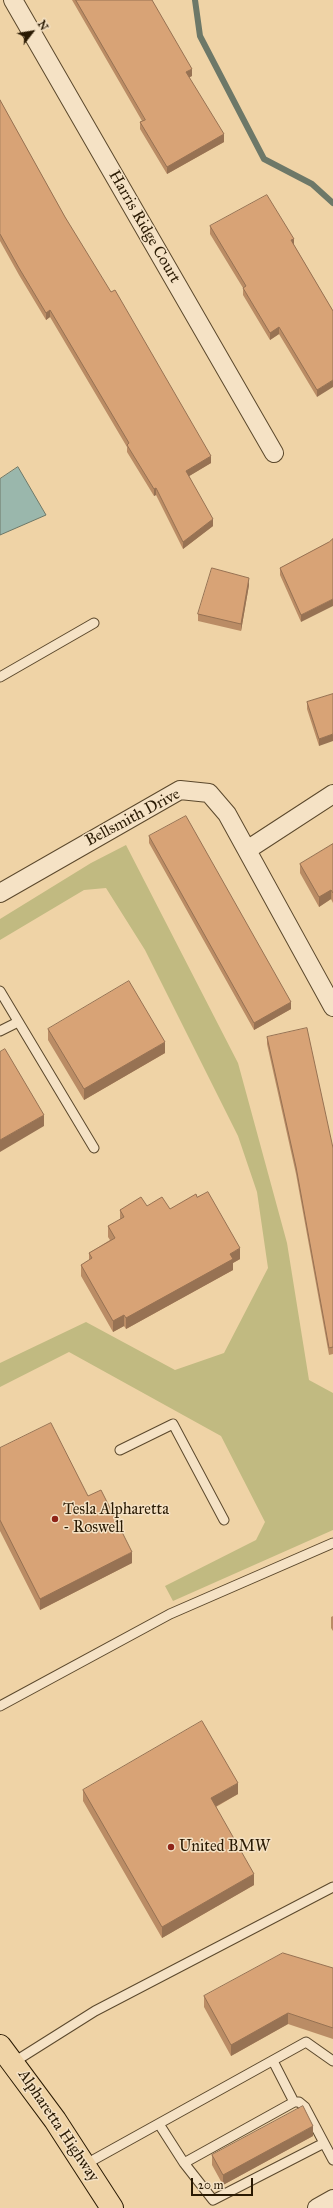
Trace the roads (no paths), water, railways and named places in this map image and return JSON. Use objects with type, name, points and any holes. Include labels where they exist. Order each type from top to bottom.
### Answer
[{"type":"highway","name":"Alpharetta Highway","points":[[7,2054],[86,2164],[112,2208]]},
{"type":"street","name":"Harris Ridge Court","points":[[13,0],[274,453]]},
{"type":"street","name":"Bellsmith Drive","points":[[0,893],[180,790],[209,793],[227,814],[333,1007]]},
{"type":"street","points":[[247,850],[333,794]]},
{"type":"street","points":[[317,2208],[333,2198]]},
{"type":"lane","points":[[0,677],[94,623]]},
{"type":"lane","points":[[0,991],[94,1148]]},
{"type":"lane","points":[[0,1032],[18,1022]]},
{"type":"lane","points":[[120,1450],[172,1424],[224,1520]]},
{"type":"lane","points":[[0,1706],[170,1614],[333,1543]]},
{"type":"lane","points":[[7,2054],[95,2011],[333,1887]]},
{"type":"lane","points":[[86,2164],[306,2042],[333,2061]]},
{"type":"lane","points":[[273,2061],[294,2102]]},
{"type":"lane","points":[[184,2163],[294,2102],[302,2104],[305,2108],[333,2160]]},
{"type":"lane","points":[[159,2124],[184,2163],[214,2200],[324,2143]]},
{"type":"waterway","points":[[195,0],[200,36],[264,159],[312,184],[333,203]]},
{"type":"place","name":"Tesla Alpharetta - Roswell","points":[[55,1519]]},
{"type":"place","name":"United BMW","points":[[171,1847]]}]
